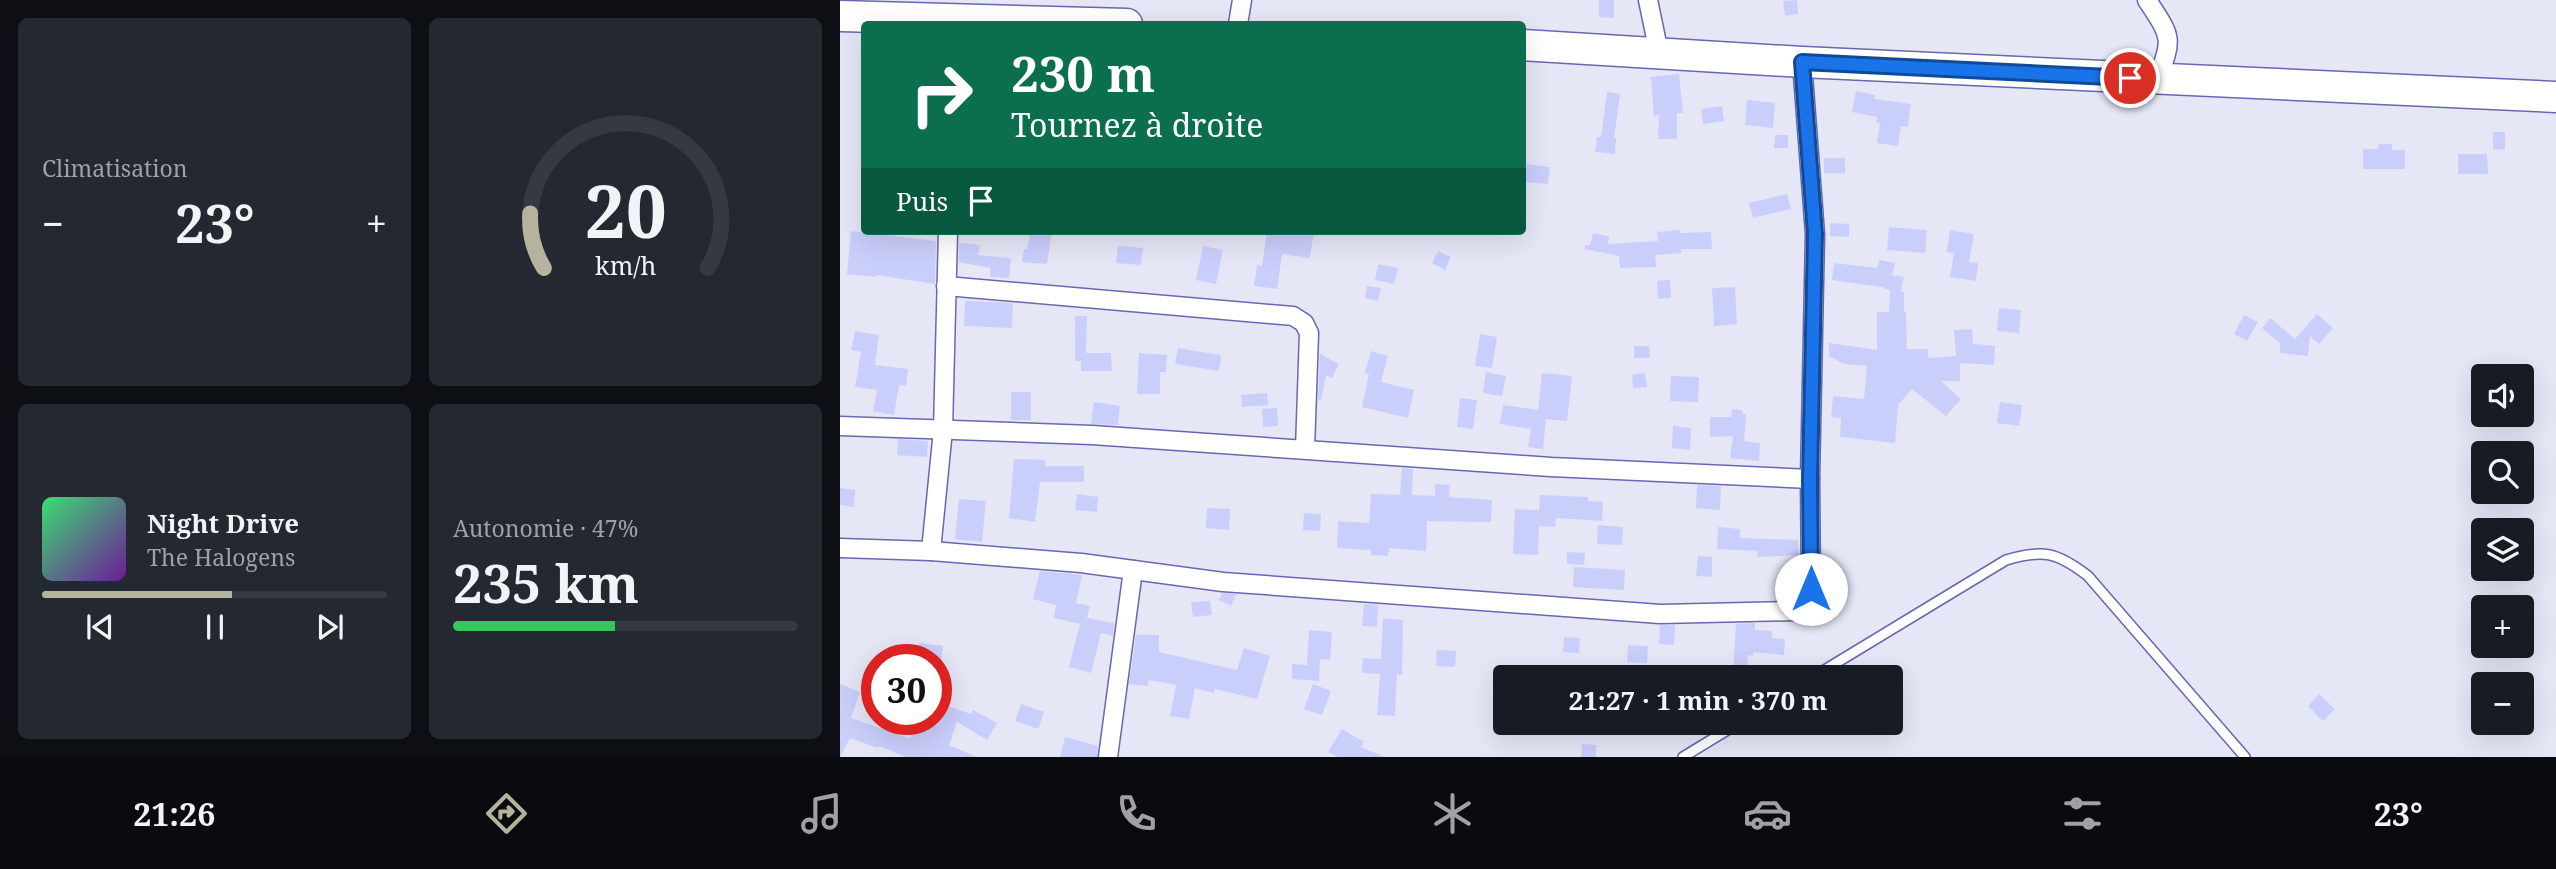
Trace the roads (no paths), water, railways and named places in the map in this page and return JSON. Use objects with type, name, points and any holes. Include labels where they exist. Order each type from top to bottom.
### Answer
[{"type":"highway","points":[[840,16],[958,21]]},
{"type":"highway","points":[[1526,45],[1802,62],[2556,97]]},
{"type":"street","points":[[1238,21],[1242,0]]},
{"type":"street","points":[[1648,0],[1659,53]]},
{"type":"street","points":[[2147,0],[2165,29],[2169,41],[2157,79]]},
{"type":"street","points":[[840,548],[931,551],[1081,563],[1223,582],[1660,614],[1797,611],[1806,605],[1811,589],[1810,479],[1815,234],[1802,62]]},
{"type":"street","points":[[931,551],[943,430],[948,235]]},
{"type":"street","points":[[946,286],[1293,316],[1304,323],[1309,333],[1305,449]]},
{"type":"street","points":[[840,426],[1092,435],[1551,467],[1810,479]]},
{"type":"street","points":[[1108,757],[1133,570]]},
{"type":"lane","points":[[1834,665],[2006,559],[2029,552],[2048,554],[2071,563],[2088,576],[2245,757]]},
{"type":"lane","points":[[1683,757],[1719,735]]}]
